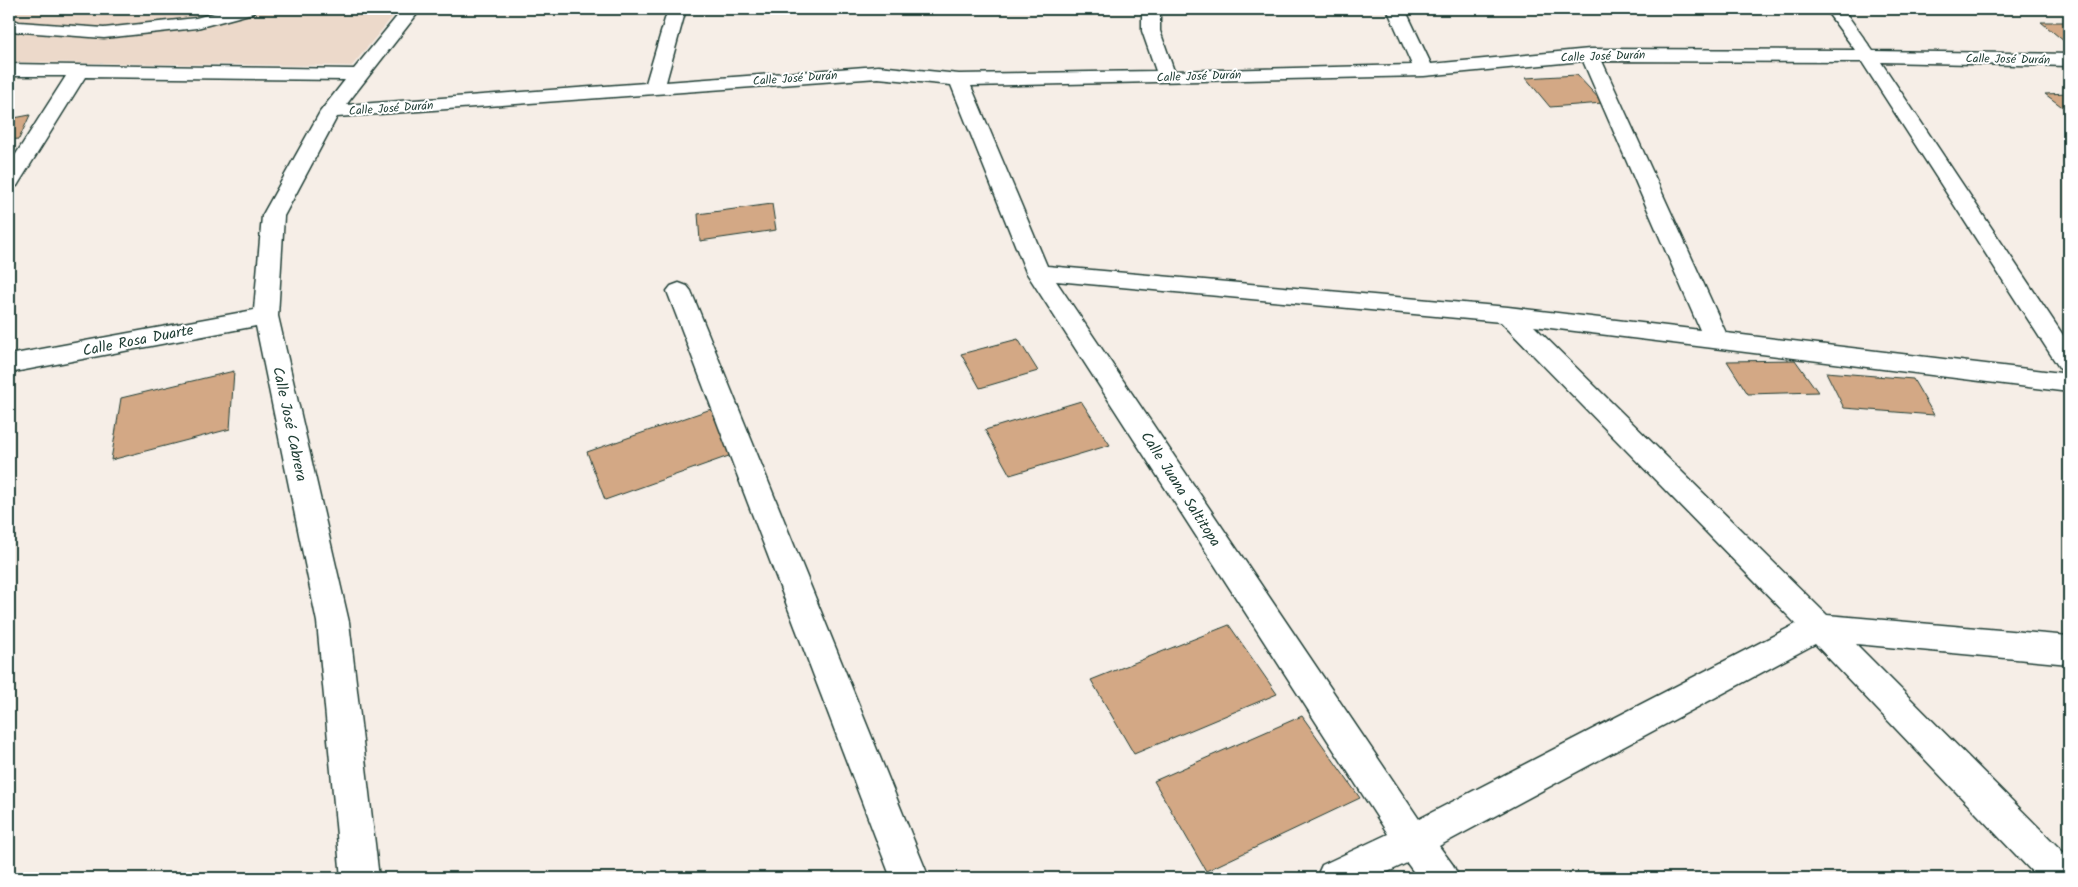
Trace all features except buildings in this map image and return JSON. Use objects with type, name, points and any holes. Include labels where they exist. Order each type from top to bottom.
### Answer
[{"type":"street","points":[[9,22],[14,27],[104,33],[196,23],[247,9]]},
{"type":"street","name":"Calle José Cabrera","points":[[360,878],[333,622],[266,316],[273,216],[330,112],[412,9]]},
{"type":"street","points":[[654,89],[677,9]]},
{"type":"street","points":[[1152,9],[1151,31],[1167,77]]},
{"type":"street","points":[[1396,9],[1424,70]]},
{"type":"street","points":[[1834,9],[1868,56],[2069,363]]},
{"type":"street","points":[[1590,55],[1717,341]]},
{"type":"street","name":"Calle José Durán","points":[[330,112],[878,72],[959,80],[1167,77],[1424,70],[1590,55],[1868,56],[2069,60]]},
{"type":"street","points":[[9,70],[361,75]]},
{"type":"street","points":[[9,181],[79,71]]},
{"type":"street","name":"Calle Juana Saltitopa","points":[[959,80],[1038,272],[1413,841],[1440,878]]},
{"type":"street","points":[[1038,272],[1508,315],[2069,384]]},
{"type":"street","points":[[679,291],[910,878]]},
{"type":"street","points":[[1508,315],[1819,627],[2063,878]]},
{"type":"street","name":"Calle Rosa Duarte","points":[[9,364],[266,316]]},
{"type":"street","points":[[1335,878],[1413,841],[1819,627],[2069,650]]},
{"type":"shaded area","points":[[9,9],[399,9],[352,66],[9,62]]}]
